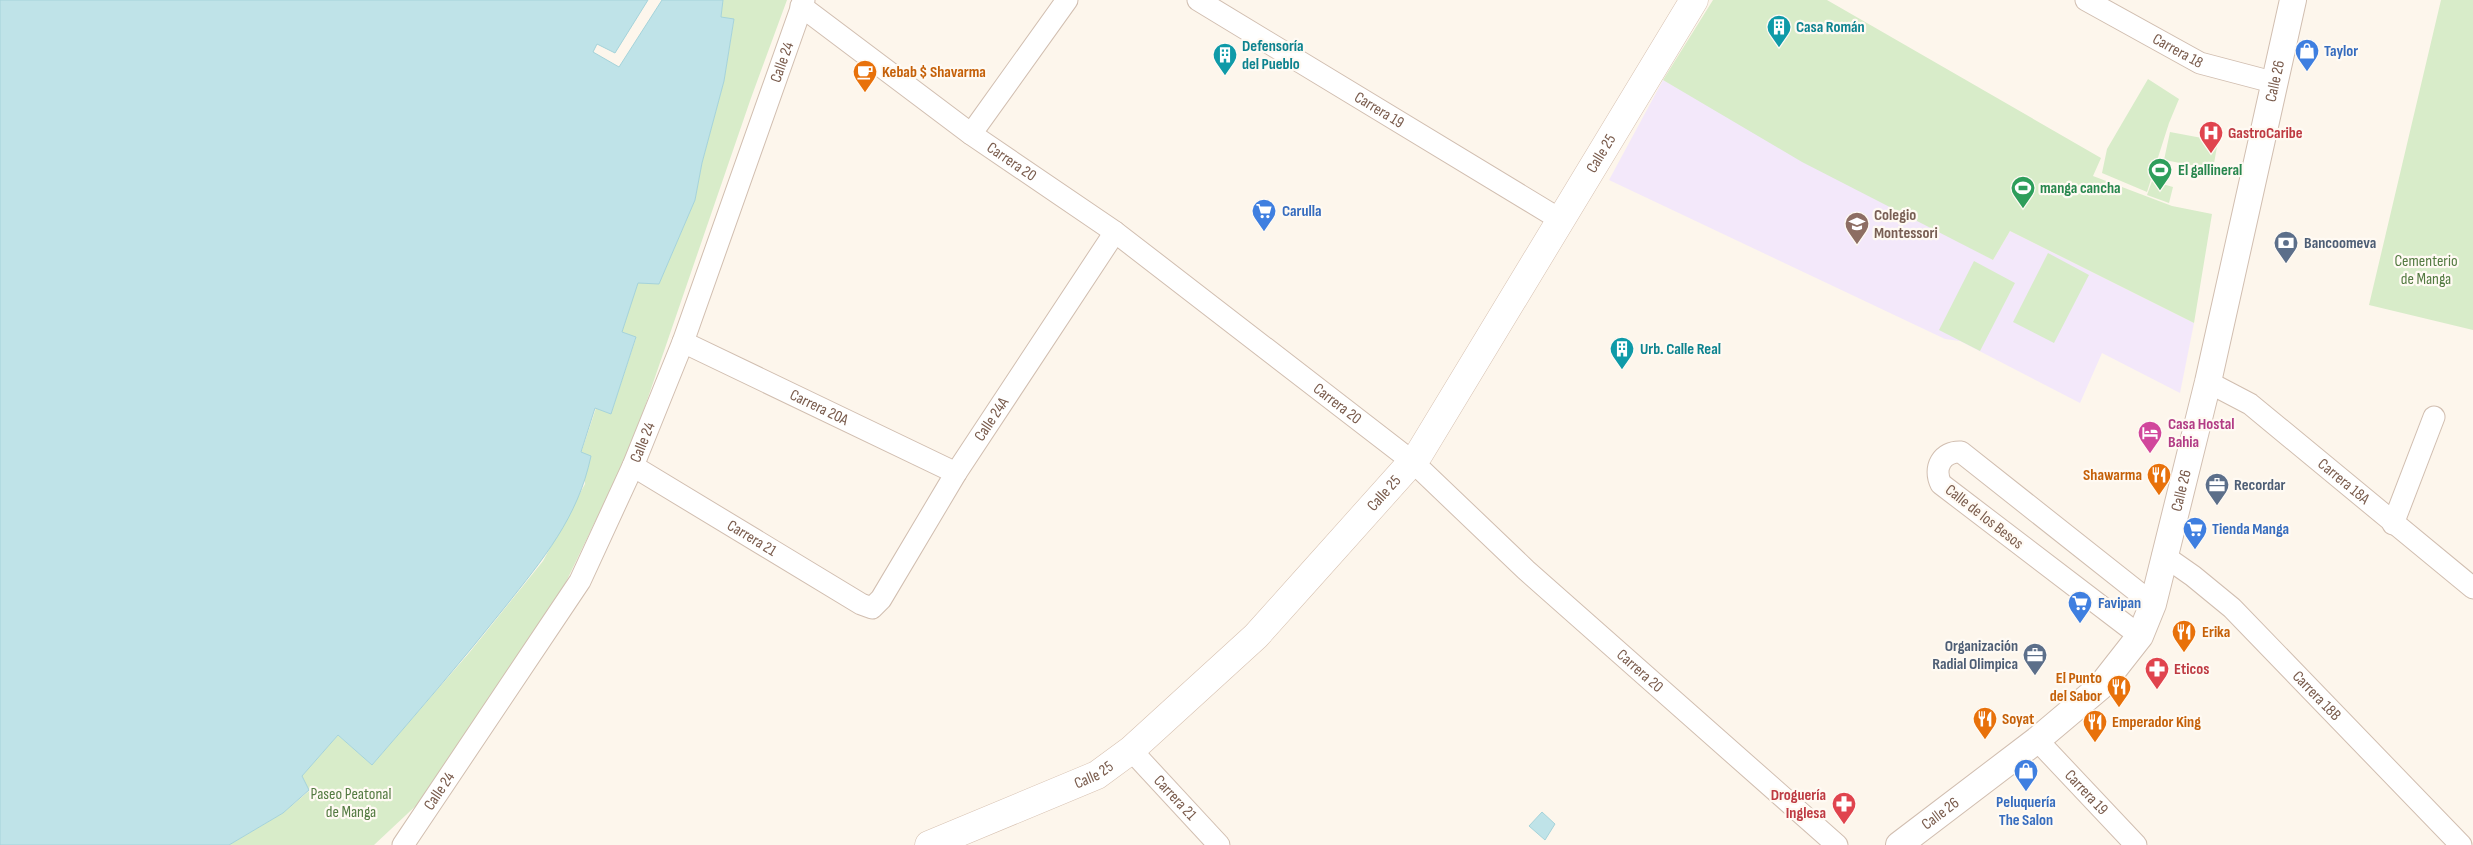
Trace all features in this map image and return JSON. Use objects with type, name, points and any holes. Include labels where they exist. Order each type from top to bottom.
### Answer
[{"type":"main road","name":"Calle 25","points":[[929,845],[1097,775],[1131,750],[1256,636],[1413,462],[1694,0]]},
{"type":"street","points":[[971,134],[1067,0]]},
{"type":"street","name":"Carrera 19","points":[[1198,0],[1561,220]]},
{"type":"street","name":"Carrera 18","points":[[2086,0],[2200,63],[2276,83]]},
{"type":"street","name":"Calle 26","points":[[1899,845],[2037,740],[2100,687],[2140,636],[2153,604],[2163,555],[2208,382],[2293,0]]},
{"type":"street","name":"Carrera 20","points":[[803,3],[971,134],[1115,232],[1413,462],[1526,570],[1838,845]]},
{"type":"street","name":"Calle 24","points":[[403,845],[580,581],[633,466],[683,342],[803,3]]},
{"type":"street","name":"Calle 24A","points":[[872,608],[881,598],[956,473],[1115,232]]},
{"type":"street","name":"Carrera 20A","points":[[683,342],[956,473]]},
{"type":"street","name":"Carrera 18A","points":[[2208,382],[2250,404],[2393,524],[2473,588]]},
{"type":"street","points":[[2393,524],[2434,417]]},
{"type":"street","name":"Calle de los Besos","points":[[2140,636],[1941,484],[1937,472],[1940,460],[1949,453],[1961,452],[2153,604]]},
{"type":"street","name":"Carrera 21","points":[[633,466],[861,604],[872,608]]},
{"type":"street","name":"Carrera 18B","points":[[2163,555],[2193,576],[2232,608],[2461,845]]},
{"type":"street","name":"Carrera 19","points":[[2037,740],[2136,845]]},
{"type":"street","name":"Carrera 21","points":[[1131,750],[1219,845]]},
{"type":"shaded area","name":"Colegio Montessori","points":[[1663,80],[1993,260],[2010,231],[2194,323],[2180,393],[2102,353],[2080,403],[1960,341],[1945,339],[1609,180]]},
{"type":"green space","name":"Paseo Peatonal de Manga","points":[[723,0],[787,0],[751,98],[631,447],[539,638],[422,800],[374,845],[229,845],[283,813],[309,791],[302,776],[338,735],[372,765],[469,653],[543,561],[585,484],[581,453],[596,408],[611,414],[636,338],[622,332],[638,282],[659,284],[695,200],[702,163],[724,81],[734,20],[721,17]]},
{"type":"green space","name":"Casa Román","points":[[1713,0],[1827,0],[2101,158],[2093,176],[2172,206],[2212,214],[2194,323],[2010,231],[1993,260],[1802,162],[1663,80]]},
{"type":"green space","name":"Cementerio de Manga","points":[[2441,0],[2473,0],[2473,330],[2369,305]]},
{"type":"green space","points":[[2148,79],[2179,99],[2169,123],[2147,192],[2102,173],[2107,149]]},
{"type":"green space","points":[[2170,132],[2218,141],[2213,169],[2164,160]]},
{"type":"green space","name":"El gallineral","points":[[2152,181],[2173,187],[2169,203],[2147,195]]},
{"type":"green space","points":[[2048,253],[2089,275],[2054,343],[2013,322]]},
{"type":"green space","points":[[1974,261],[2015,283],[1980,351],[1939,330]]},
{"type":"water","points":[[0,0],[648,0],[615,53],[597,44],[593,52],[619,67],[662,0],[723,0],[721,17],[734,19],[724,81],[702,163],[695,200],[659,284],[638,283],[622,332],[636,337],[611,414],[595,408],[581,452],[591,456],[585,478],[568,518],[557,537],[533,572],[489,627],[372,765],[338,735],[302,776],[309,790],[283,813],[229,845],[0,845]]},
{"type":"water","points":[[1542,812],[1555,824],[1545,840],[1529,826]]},
{"type":"place","name":"Casa Román","points":[[1779,48]]},
{"type":"place","name":"Taylor","points":[[2307,72]]},
{"type":"place","name":"Defensoría del Pueblo","points":[[1225,76]]},
{"type":"place","name":"Kebab $ Shavarma","points":[[865,93]]},
{"type":"place","name":"GastroCaribe","points":[[2211,154]]},
{"type":"place","name":"El gallineral","points":[[2160,191]]},
{"type":"place","name":"manga cancha","points":[[2023,209]]},
{"type":"place","name":"Carulla","points":[[1264,232]]},
{"type":"place","name":"Colegio Montessori","points":[[1857,245]]},
{"type":"place","name":"Bancoomeva","points":[[2286,264]]},
{"type":"place","name":"Urb. Calle Real","points":[[1622,370]]},
{"type":"place","name":"Casa Hostal Bahia","points":[[2150,454]]},
{"type":"place","name":"Shawarma","points":[[2159,496]]},
{"type":"place","name":"Recordar","points":[[2217,506]]},
{"type":"place","name":"Tienda Manga","points":[[2195,550]]},
{"type":"place","name":"Favipan","points":[[2080,624]]},
{"type":"place","name":"Erika","points":[[2184,653]]},
{"type":"place","name":"Organización Radial Olimpica","points":[[2035,676]]},
{"type":"place","name":"Eticos","points":[[2157,690]]},
{"type":"place","name":"El Punto del Sabor","points":[[2119,708]]},
{"type":"place","name":"Soyat","points":[[1985,740]]},
{"type":"place","name":"Emperador King","points":[[2095,743]]},
{"type":"place","name":"Peluquería The Salon","points":[[2026,792]]},
{"type":"place","name":"Droguería Inglesa","points":[[1844,825]]}]
